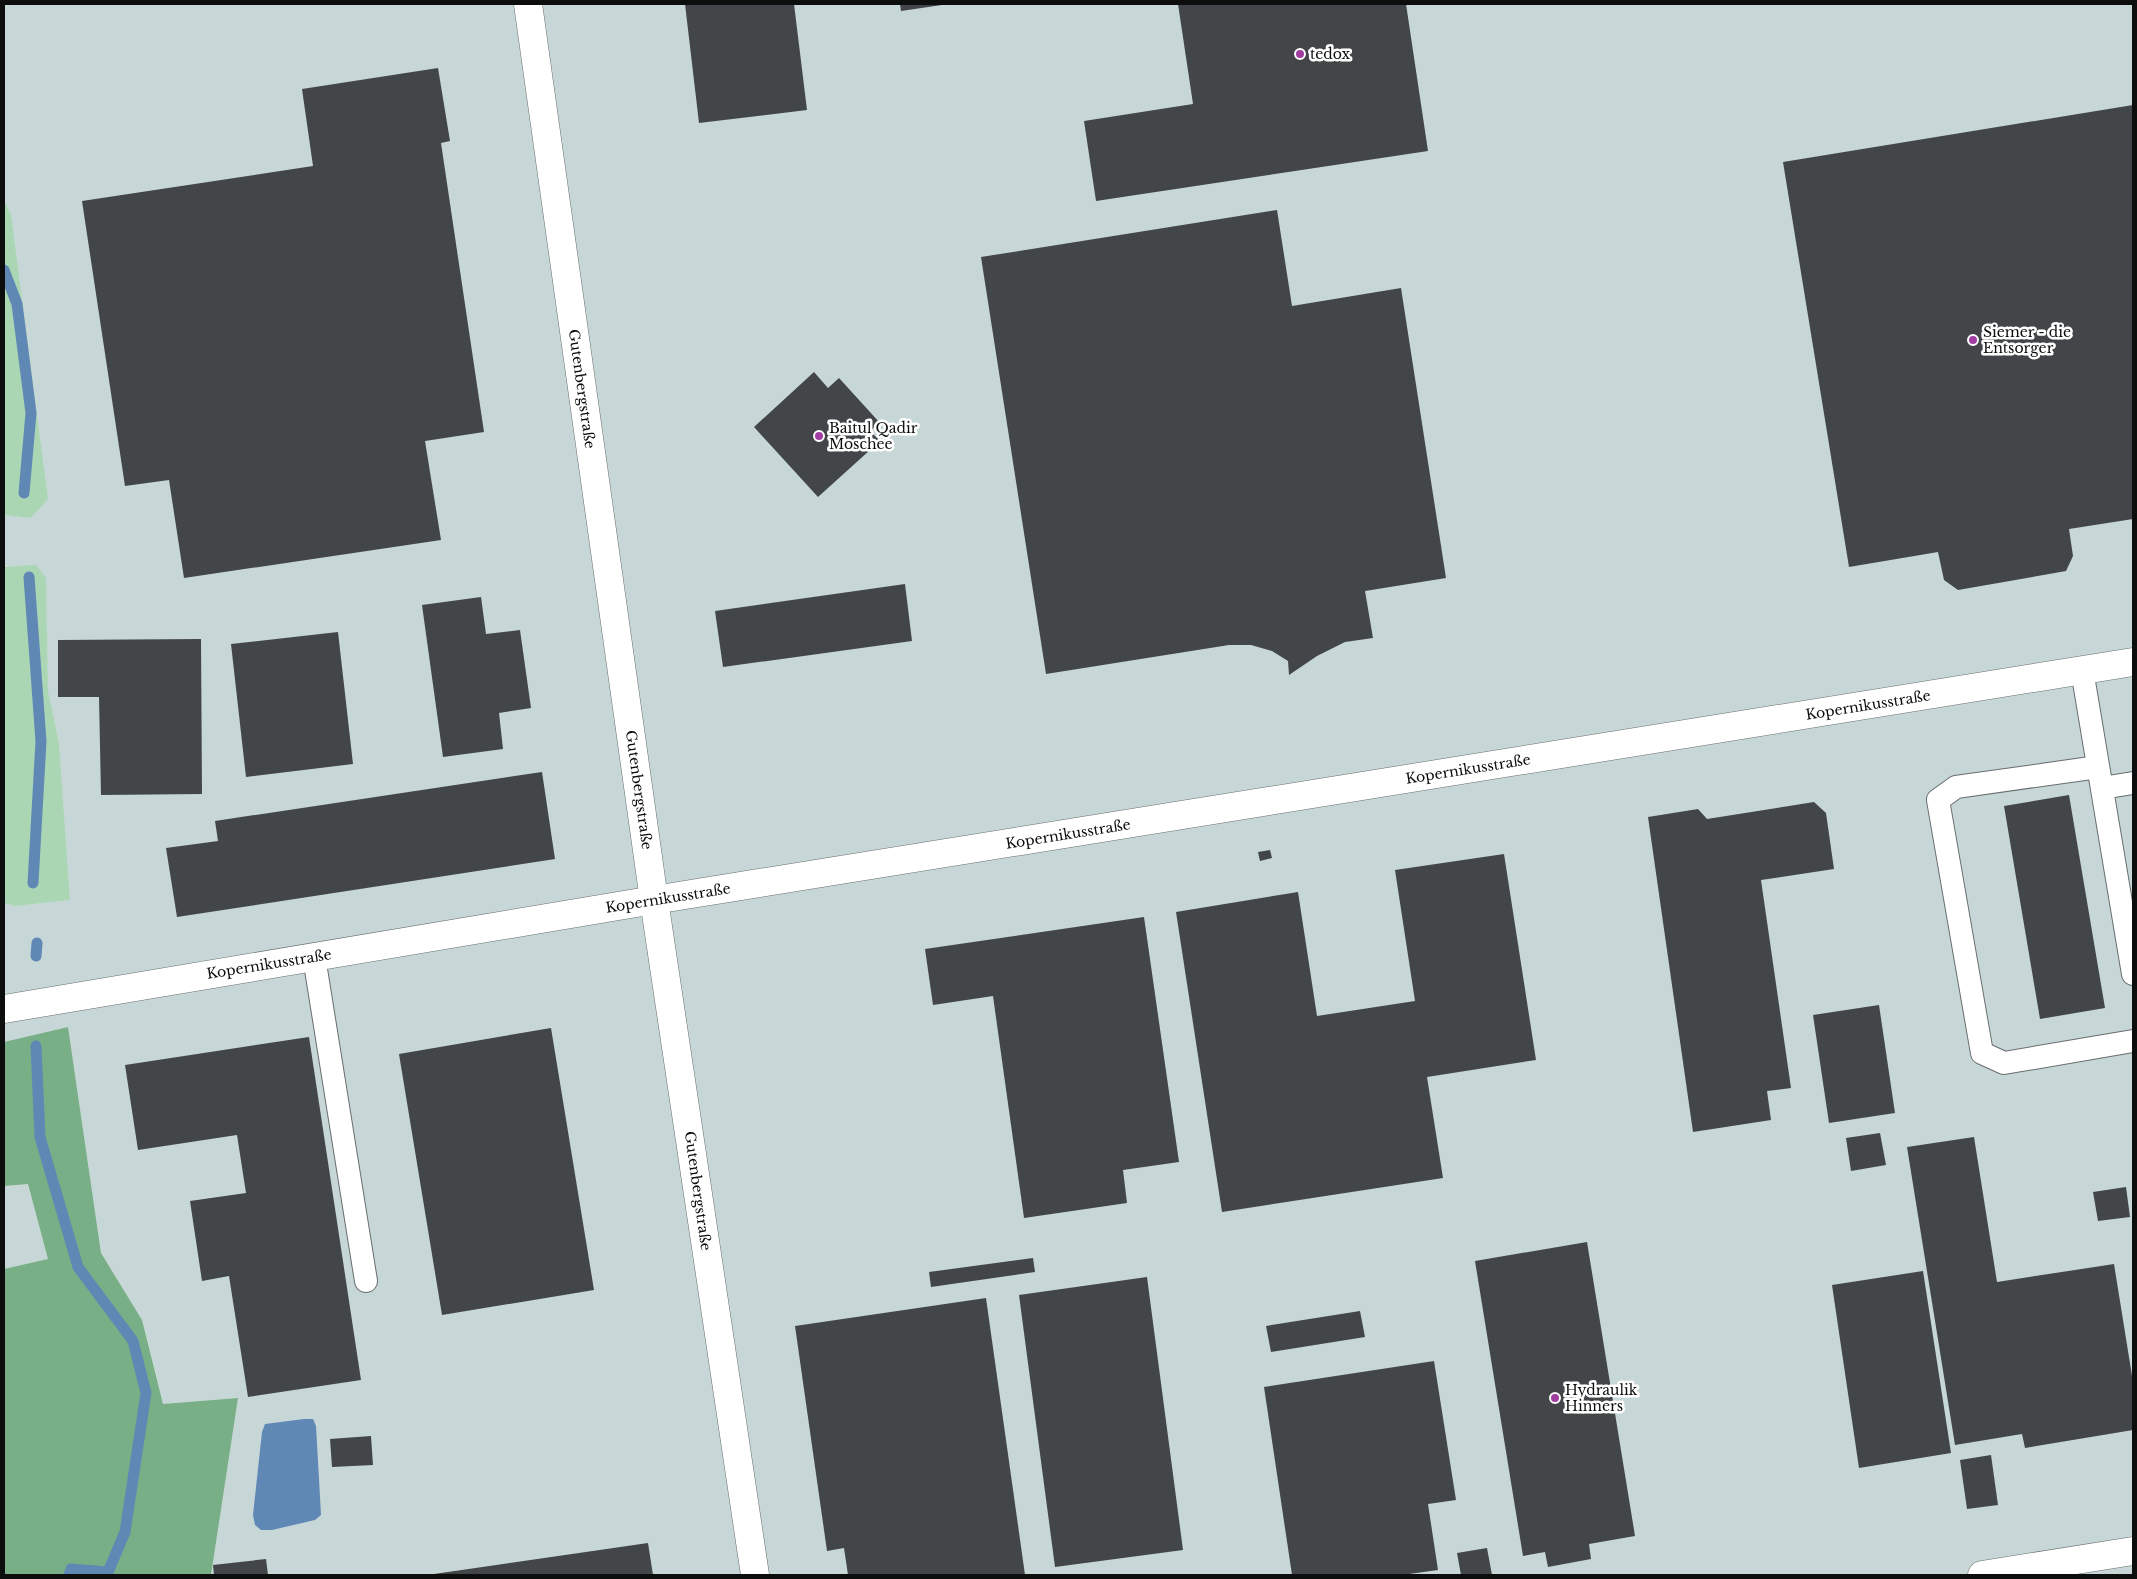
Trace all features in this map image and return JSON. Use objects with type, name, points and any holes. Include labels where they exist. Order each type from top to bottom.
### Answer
[{"type":"street","name":"Gutenbergstraße","points":[[528,4],[654,900],[755,1575]]},
{"type":"street","name":"Kopernikusstraße","points":[[4,1008],[654,900],[2133,662]]},
{"type":"street","points":[[1982,1575],[2133,1550]]},
{"type":"lane","points":[[2082,670],[2133,974]]},
{"type":"lane","points":[[2133,783],[2100,777],[1956,787],[1938,800],[1982,1053],[2004,1063],[2133,1041]]},
{"type":"lane","points":[[314,957],[366,1281]]},
{"type":"shaded area","points":[[4,4],[2133,4],[2133,1575],[211,1575],[238,1398],[163,1404],[142,1320],[101,1253],[68,1027],[4,1042],[4,903],[15,906],[70,900],[59,743],[48,691],[46,578],[4,567],[4,515],[31,518],[48,499],[11,214],[4,200]]},
{"type":"shaded area","points":[[28,1184],[48,1259],[4,1269],[4,1186]]},
{"type":"green space","points":[[4,200],[11,214],[48,499],[31,518],[4,515]]},
{"type":"green space","points":[[36,565],[46,578],[48,691],[59,743],[70,900],[15,906],[4,903],[4,567]]},
{"type":"green space","points":[[68,1027],[101,1253],[142,1320],[163,1404],[238,1398],[211,1575],[4,1575],[4,1269],[48,1259],[28,1184],[4,1186],[4,1042]]},
{"type":"water","points":[[313,1419],[316,1426],[321,1515],[315,1520],[272,1530],[261,1530],[255,1525],[253,1515],[262,1432],[265,1424]]},
{"type":"building","points":[[685,4],[794,4],[807,110],[699,123]]},
{"type":"building","points":[[900,4],[942,4],[942,5],[901,11]]},
{"type":"building","name":"tedox","points":[[1178,4],[1406,4],[1428,151],[1096,201],[1084,121],[1193,104]]},
{"type":"building","points":[[438,68],[450,141],[441,143],[484,432],[425,441],[441,540],[184,578],[169,480],[125,486],[82,201],[313,166],[302,89]]},
{"type":"building","name":"Siemer - die Entsorger","points":[[2133,105],[2133,519],[2069,529],[2073,556],[2066,571],[1958,590],[1944,580],[1938,552],[1849,567],[1783,162]]},
{"type":"building","points":[[1277,210],[1292,306],[1401,288],[1446,578],[1365,591],[1373,638],[1345,642],[1317,656],[1289,675],[1288,661],[1272,651],[1251,645],[1229,645],[1046,674],[981,257]]},
{"type":"building","name":"Baitul Qadir Moschee","points":[[814,372],[828,388],[839,378],[880,423],[870,431],[880,441],[818,497],[754,427]]},
{"type":"building","points":[[905,584],[912,641],[723,667],[715,611]]},
{"type":"building","points":[[481,597],[486,634],[520,630],[531,708],[499,713],[503,749],[443,757],[422,605]]},
{"type":"building","points":[[338,632],[353,764],[246,777],[231,644]]},
{"type":"building","points":[[201,639],[202,794],[101,795],[99,697],[58,697],[58,640]]},
{"type":"building","points":[[542,772],[555,859],[177,917],[166,848],[218,841],[215,821]]},
{"type":"building","points":[[2069,795],[2105,1008],[2040,1019],[2004,806]]},
{"type":"building","points":[[1814,802],[1826,813],[1834,869],[1761,880],[1791,1088],[1767,1091],[1771,1120],[1693,1132],[1648,817],[1698,809],[1707,819]]},
{"type":"building","points":[[1270,850],[1272,858],[1260,861],[1258,852]]},
{"type":"building","points":[[1504,854],[1536,1060],[1427,1077],[1443,1178],[1222,1212],[1176,912],[1298,892],[1317,1016],[1415,1001],[1395,870]]},
{"type":"building","points":[[1144,917],[1179,1162],[1123,1170],[1127,1203],[1024,1218],[993,996],[933,1005],[925,949]]},
{"type":"building","points":[[1879,1005],[1895,1113],[1829,1123],[1813,1015]]},
{"type":"building","points":[[551,1028],[594,1290],[442,1315],[399,1054]]},
{"type":"building","points":[[309,1037],[361,1380],[248,1397],[229,1276],[202,1281],[190,1201],[246,1193],[237,1135],[138,1150],[125,1065]]},
{"type":"building","points":[[1880,1133],[1886,1165],[1851,1171],[1846,1138]]},
{"type":"building","points":[[1974,1137],[1997,1282],[2114,1264],[2133,1382],[2133,1430],[2025,1448],[2022,1434],[1955,1445],[1907,1147]]},
{"type":"building","points":[[2126,1187],[2130,1217],[2098,1221],[2093,1192]]},
{"type":"building","name":"Hydraulik Hinners","points":[[1587,1242],[1635,1536],[1589,1544],[1591,1559],[1548,1567],[1545,1552],[1523,1556],[1475,1261]]},
{"type":"building","points":[[1033,1258],[1035,1272],[931,1287],[929,1272]]},
{"type":"building","points":[[1923,1271],[1951,1453],[1859,1468],[1832,1285]]},
{"type":"building","points":[[1147,1277],[1183,1550],[1055,1567],[1019,1295]]},
{"type":"building","points":[[986,1298],[1025,1575],[848,1575],[844,1548],[827,1551],[795,1326]]},
{"type":"building","points":[[1360,1311],[1365,1337],[1271,1352],[1266,1326]]},
{"type":"building","points":[[1434,1361],[1456,1500],[1428,1504],[1438,1570],[1402,1575],[1292,1575],[1264,1387]]},
{"type":"building","points":[[371,1436],[373,1465],[332,1467],[330,1439]]},
{"type":"building","points":[[1991,1455],[1998,1505],[1967,1509],[1960,1460]]},
{"type":"building","points":[[648,1543],[653,1575],[434,1575],[434,1574]]},
{"type":"building","points":[[1487,1548],[1492,1575],[1461,1575],[1457,1553]]},
{"type":"building","points":[[266,1559],[268,1575],[214,1575],[213,1565]]},
{"type":"waterway","points":[[4,270],[17,304],[31,413],[24,493]]},
{"type":"waterway","points":[[29,577],[41,741],[33,883]]},
{"type":"waterway","points":[[36,956],[37,943]]},
{"type":"waterway","points":[[36,1046],[40,1137],[78,1267],[133,1341],[146,1393],[125,1532],[108,1572],[71,1569],[69,1575]]},
{"type":"place","name":"tedox","points":[[1300,54]]},
{"type":"place","name":"Siemer - die Entsorger","points":[[1973,340]]},
{"type":"place","name":"Baitul Qadir Moschee","points":[[819,436]]},
{"type":"place","name":"Hydraulik Hinners","points":[[1555,1398]]}]
